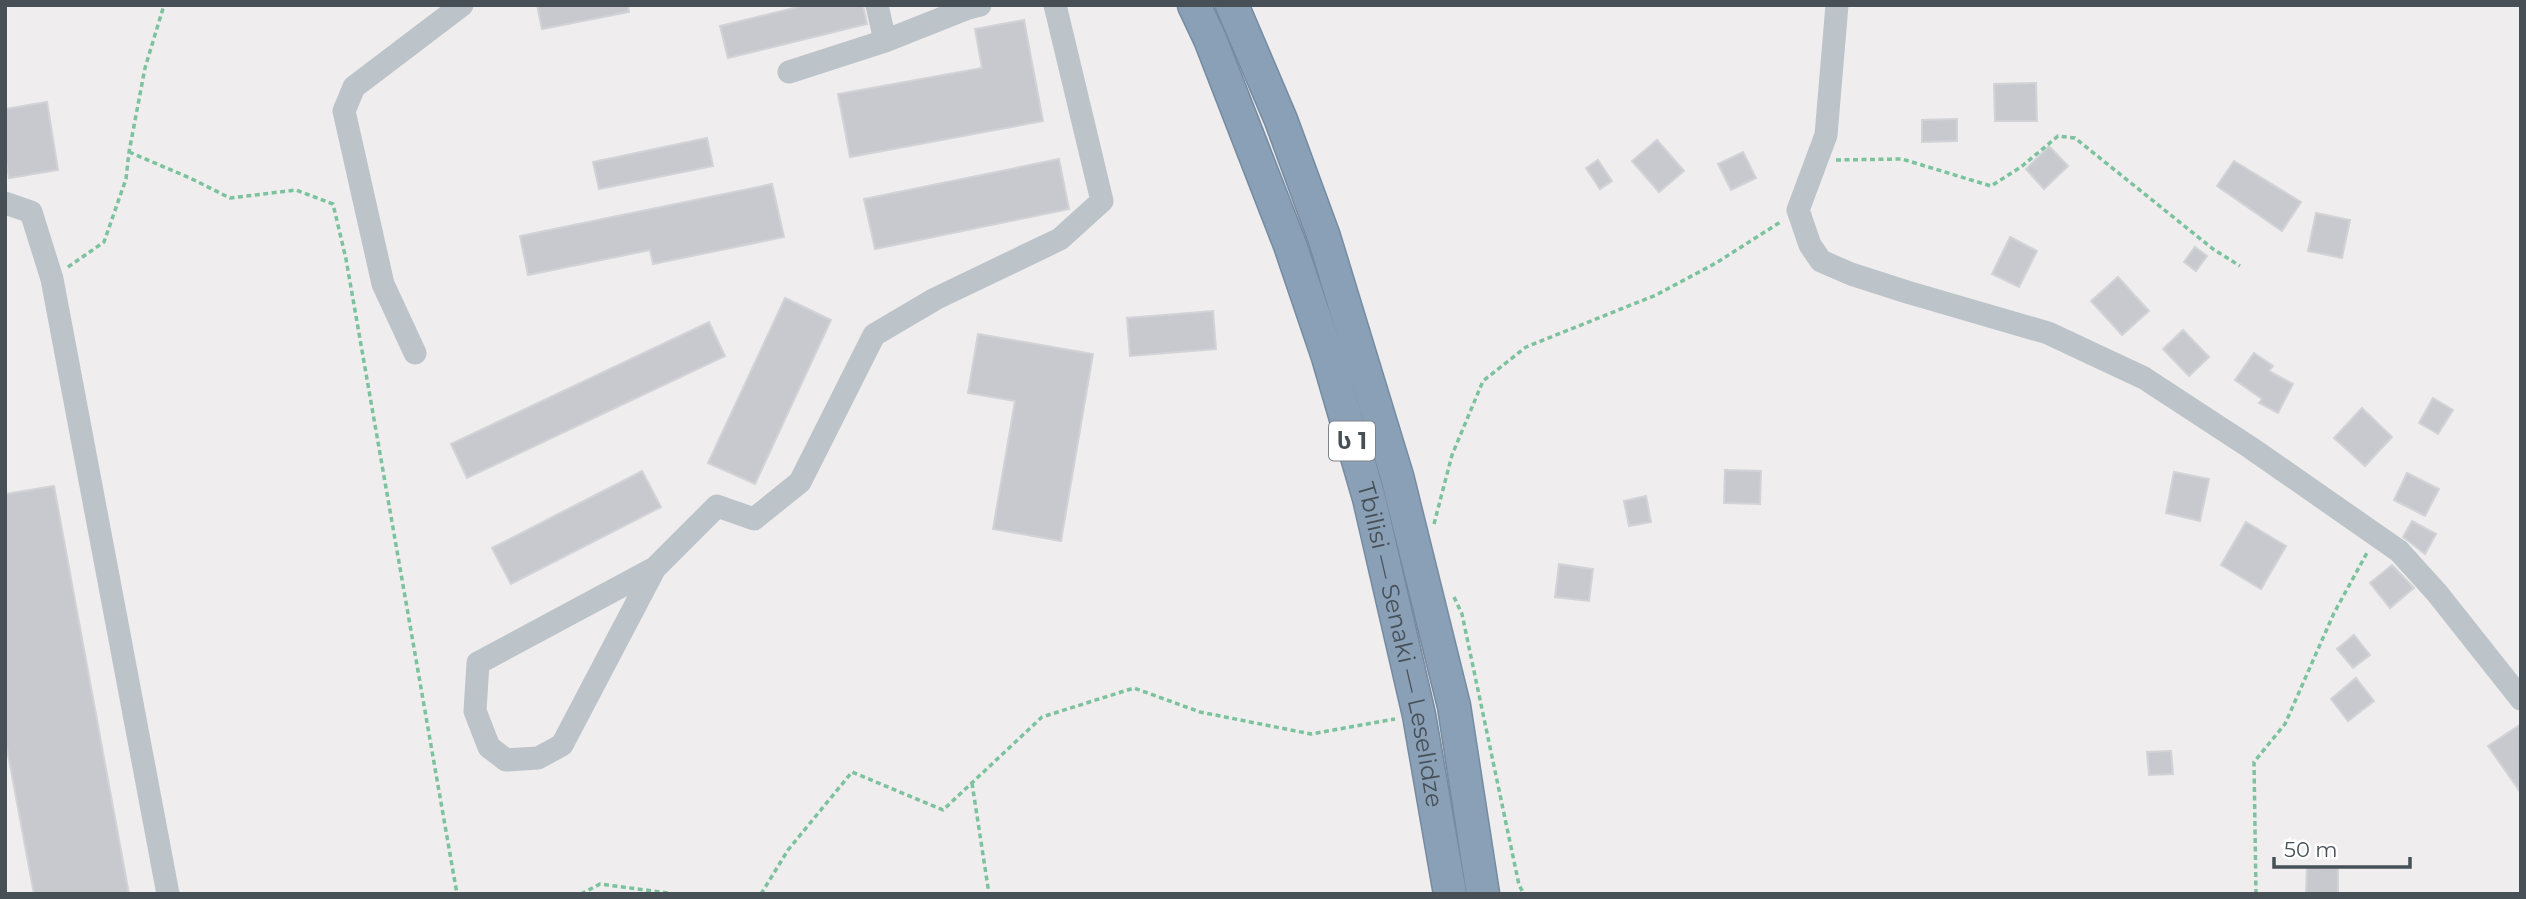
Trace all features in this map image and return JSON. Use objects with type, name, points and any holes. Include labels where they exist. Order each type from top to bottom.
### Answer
[{"type":"highway","name":"Tbilisi — Senaki — Leselidze","points":[[1194,5],[1210,39],[1290,245],[1328,357],[1369,498],[1419,715],[1450,894]]},
{"type":"highway","name":"Tbilisi — Senaki — Leselidze","points":[[1232,5],[1281,120],[1324,237],[1397,476],[1454,706],[1483,894]]},
{"type":"street","points":[[415,353],[383,284],[344,111],[354,87],[462,5]]},
{"type":"street","points":[[877,5],[885,41]]},
{"type":"street","points":[[655,568],[562,745],[538,758],[506,761],[489,747],[475,711],[478,663],[655,568],[717,506],[754,519],[800,482],[874,335],[935,299],[1060,239],[1102,201],[1055,5]]},
{"type":"street","points":[[1837,5],[1826,135],[1798,210],[1810,244],[1821,261],[1907,292],[2048,332],[2144,377],[2399,551],[2437,593],[2521,699]]},
{"type":"street","points":[[789,72],[885,41],[972,6]]},
{"type":"street","points":[[5,203],[31,212],[52,279],[168,894]]},
{"type":"path","points":[[52,279],[104,242],[126,179],[145,68],[164,5]]},
{"type":"path","points":[[1817,160],[1902,159],[1991,186],[2021,167],[2058,136],[2075,138],[2213,249],[2240,266]]},
{"type":"path","points":[[129,152],[190,177],[230,198],[296,190],[333,204],[346,259],[457,894]]},
{"type":"path","points":[[1433,528],[1452,455],[1483,381],[1526,347],[1656,295],[1716,263],[1798,210]]},
{"type":"path","points":[[2256,894],[2254,761],[2285,724],[2334,613],[2376,535]]},
{"type":"path","points":[[761,894],[788,850],[852,772],[943,810],[1042,717],[1134,688],[1200,712],[1311,734],[1419,715]]},
{"type":"path","points":[[972,783],[989,894]]},
{"type":"path","points":[[581,894],[600,884],[668,893]]},
{"type":"building","points":[[537,5],[628,5],[629,12],[542,29]]},
{"type":"building","points":[[806,5],[863,5],[867,24],[728,58],[720,26]]},
{"type":"building","points":[[1024,20],[1043,121],[850,157],[838,94],[982,68],[975,29]]},
{"type":"building","points":[[2036,83],[2037,121],[1995,121],[1994,84]]},
{"type":"building","points":[[47,102],[58,170],[9,178],[5,155],[5,109]]},
{"type":"building","points":[[1957,119],[1957,141],[1922,142],[1922,120]]},
{"type":"building","points":[[707,138],[713,166],[599,189],[593,162]]},
{"type":"building","points":[[1657,140],[1684,171],[1659,192],[1632,161]]},
{"type":"building","points":[[2049,146],[2068,166],[2044,189],[2026,169]]},
{"type":"building","points":[[1743,152],[1756,178],[1731,190],[1718,164]]},
{"type":"building","points":[[1059,159],[1069,209],[875,249],[864,199]]},
{"type":"building","points":[[1598,160],[1612,181],[1600,189],[1586,168]]},
{"type":"building","points":[[2234,161],[2301,202],[2282,231],[2217,186]]},
{"type":"building","points":[[772,184],[784,237],[653,264],[650,250],[528,275],[520,236]]},
{"type":"building","points":[[2316,213],[2350,220],[2342,258],[2308,251]]},
{"type":"building","points":[[2010,237],[2037,251],[2019,287],[1992,274]]},
{"type":"building","points":[[2195,247],[2207,256],[2196,271],[2184,262]]},
{"type":"building","points":[[2118,277],[2149,311],[2122,335],[2091,301]]},
{"type":"building","points":[[785,298],[831,320],[755,484],[708,463]]},
{"type":"building","points":[[1213,311],[1216,349],[1130,356],[1127,318]]},
{"type":"building","points":[[709,322],[725,356],[467,478],[451,444]]},
{"type":"building","points":[[2183,330],[2209,357],[2189,376],[2163,349]]},
{"type":"building","points":[[978,334],[1093,354],[1061,541],[993,529],[1015,401],[968,393]]},
{"type":"building","points":[[2254,353],[2273,366],[2269,371],[2293,384],[2278,413],[2259,403],[2262,399],[2235,380]]},
{"type":"building","points":[[2433,398],[2453,410],[2438,434],[2419,423]]},
{"type":"building","points":[[2362,408],[2392,437],[2365,466],[2334,438]]},
{"type":"building","points":[[1725,470],[1761,471],[1760,504],[1724,503]]},
{"type":"building","points":[[642,471],[661,507],[511,584],[492,548]]},
{"type":"building","points":[[2174,472],[2209,479],[2200,521],[2166,513]]},
{"type":"building","points":[[2407,473],[2439,489],[2425,516],[2394,500]]},
{"type":"building","points":[[54,486],[129,894],[34,894],[5,738],[5,494]]},
{"type":"building","points":[[1646,496],[1651,522],[1629,526],[1624,501]]},
{"type":"building","points":[[2412,521],[2436,534],[2425,554],[2403,537]]},
{"type":"building","points":[[2246,522],[2286,546],[2261,589],[2221,565]]},
{"type":"building","points":[[1559,564],[1593,569],[1589,601],[1555,597]]},
{"type":"building","points":[[2392,565],[2414,588],[2390,608],[2370,583]]},
{"type":"building","points":[[2354,635],[2370,655],[2353,668],[2337,649]]},
{"type":"building","points":[[2356,678],[2374,701],[2348,721],[2331,699]]},
{"type":"building","points":[[2521,724],[2521,793],[2488,746]]},
{"type":"building","points":[[2171,751],[2173,774],[2149,775],[2147,752]]},
{"type":"building","points":[[2307,867],[2338,868],[2338,894],[2306,894]]}]
